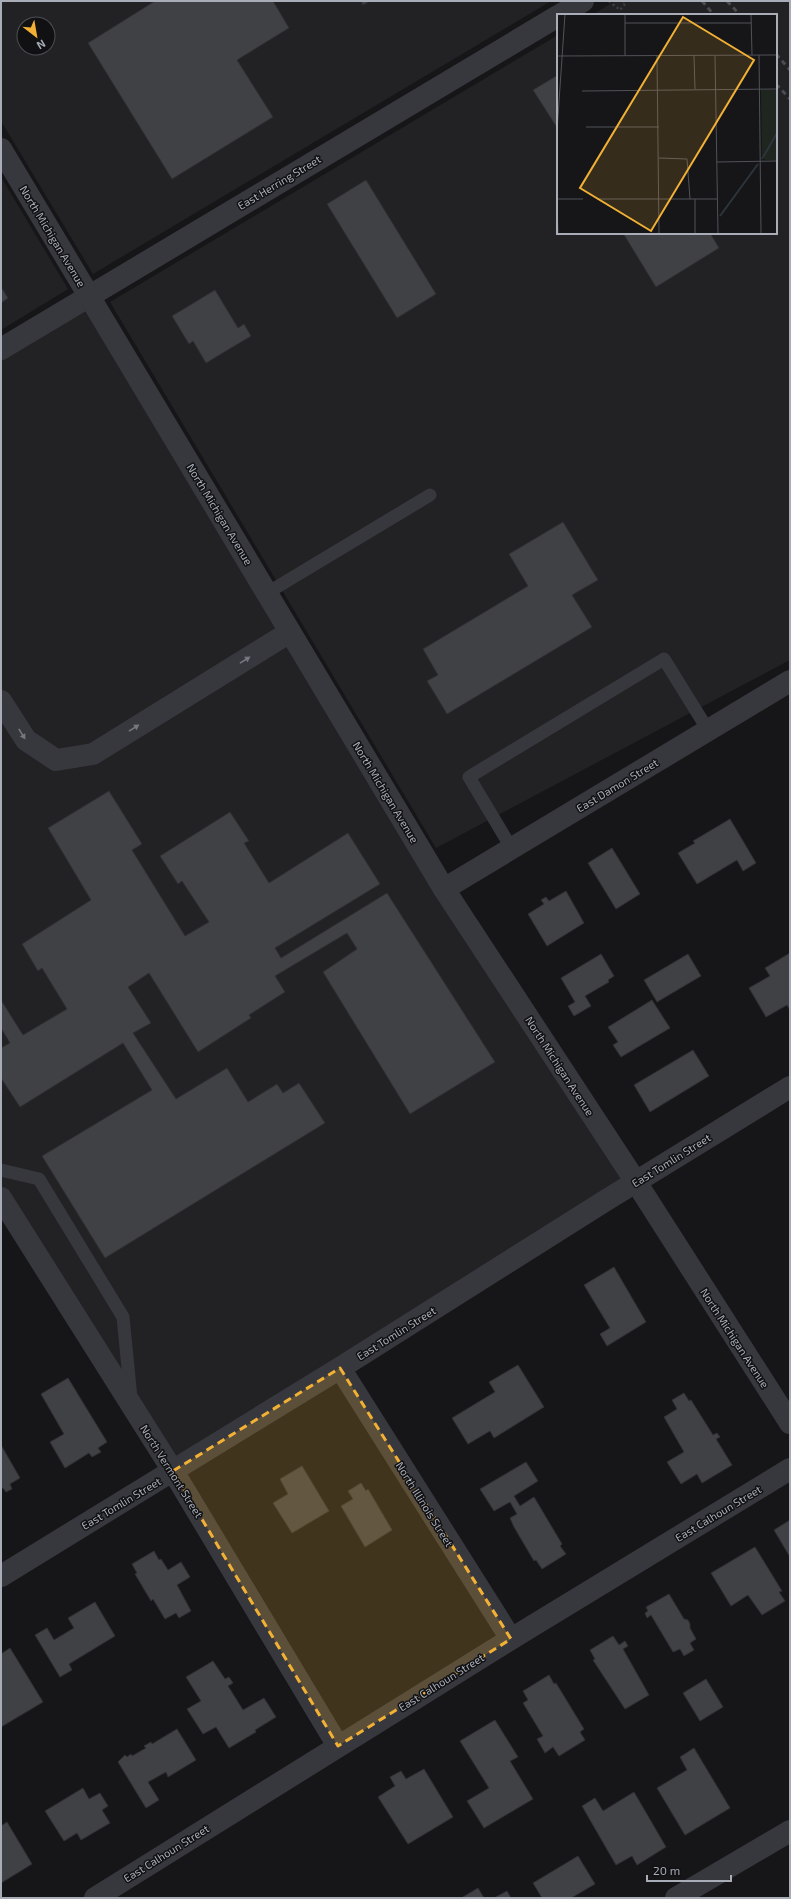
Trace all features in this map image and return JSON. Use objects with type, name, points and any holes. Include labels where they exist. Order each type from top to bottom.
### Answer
[{"type":"street","name":"East Herring Street","points":[[562,14],[583,1]]},
{"type":"street","name":"East Herring Street","points":[[1,349],[89,295],[557,17]]},
{"type":"street","name":"North Michigan Avenue","points":[[1,149],[444,889],[636,1182],[790,1423]]},
{"type":"street","points":[[1,701],[26,740],[56,760],[93,754],[290,632]]},
{"type":"street","name":"East Damon Street","points":[[444,889],[790,681]]},
{"type":"street","name":"East Tomlin Street","points":[[1,1576],[340,1368],[790,1087]]},
{"type":"street","name":"North Vermont Street","points":[[1,1198],[173,1471],[338,1746]]},
{"type":"street","name":"North Illinois Street","points":[[340,1368],[511,1639]]},
{"type":"street","name":"East Calhoun Street","points":[[95,1898],[511,1639],[790,1469]]},
{"type":"street","points":[[676,1898],[790,1831]]},
{"type":"lane","points":[[267,593],[430,495]]},
{"type":"lane","points":[[512,849],[469,777],[482,769],[664,659],[708,730]]},
{"type":"lane","points":[[1,1170],[39,1179],[123,1317],[132,1406]]},
{"type":"path","points":[[609,1],[620,10],[626,3],[623,1]]},
{"type":"highlighted area","points":[[340,1368],[511,1639],[338,1746],[173,1471]]},
{"type":"shaded area","points":[[1,1],[551,1],[93,274],[1,121]]},
{"type":"shaded area","points":[[615,1],[790,1],[790,660],[436,848],[110,302],[557,36],[557,234],[777,234],[777,14],[594,14]]},
{"type":"shaded area","points":[[1,177],[68,289],[1,330]]},
{"type":"shaded area","points":[[89,295],[636,1182],[173,1471],[1,1195],[1,349]]},
{"type":"building","points":[[155,1],[273,1],[289,28],[237,60],[273,117],[172,179],[88,43]]},
{"type":"building","points":[[361,1],[370,1],[363,5]]},
{"type":"building","points":[[557,76],[557,127],[533,90]]},
{"type":"building","points":[[366,180],[436,294],[397,318],[327,204]]},
{"type":"building","points":[[624,234],[711,234],[719,248],[656,287]]},
{"type":"building","points":[[1,287],[8,298],[1,303]]},
{"type":"building","points":[[215,290],[238,328],[244,324],[251,336],[206,363],[193,341],[189,344],[172,316]]},
{"type":"building","points":[[563,522],[598,580],[572,595],[592,627],[447,714],[427,681],[438,675],[423,649],[528,586],[509,554]]},
{"type":"building","points":[[109,791],[142,844],[132,850],[185,936],[209,922],[182,881],[178,884],[160,856],[230,812],[249,841],[244,843],[269,883],[348,833],[380,884],[275,948],[281,958],[387,893],[495,1062],[410,1114],[323,972],[357,949],[347,933],[275,976],[285,992],[249,1015],[251,1018],[198,1052],[149,973],[128,987],[151,1023],[133,1033],[176,1099],[227,1068],[248,1102],[277,1084],[283,1093],[299,1083],[325,1123],[105,1258],[42,1156],[152,1090],[123,1043],[20,1107],[1,1078],[1,1048],[10,1043],[1,1028],[1,1000],[23,1035],[67,1009],[42,968],[38,971],[22,944],[91,900],[48,828]]},
{"type":"building","points":[[730,819],[756,863],[743,871],[737,860],[697,884],[678,853],[695,843],[693,841]]},
{"type":"building","points":[[612,848],[640,894],[616,909],[588,863]]},
{"type":"building","points":[[566,891],[584,923],[547,946],[528,914],[544,904],[541,900],[546,897],[549,901]]},
{"type":"building","points":[[790,953],[790,1010],[787,1005],[766,1017],[749,988],[770,976],[765,968]]},
{"type":"building","points":[[601,954],[614,976],[608,980],[609,982],[585,996],[591,1006],[574,1016],[568,1006],[575,1002],[561,978]]},
{"type":"building","points":[[688,954],[701,976],[657,1002],[644,980]]},
{"type":"building","points":[[652,1000],[670,1028],[621,1057],[613,1045],[618,1042],[608,1027]]},
{"type":"building","points":[[693,1050],[709,1076],[650,1112],[634,1085]]},
{"type":"building","points":[[614,1267],[646,1322],[607,1346],[600,1334],[610,1328],[584,1285]]},
{"type":"building","points":[[518,1365],[544,1407],[494,1438],[490,1431],[468,1444],[452,1418],[495,1392],[489,1382]]},
{"type":"building","points":[[68,1378],[107,1442],[98,1448],[101,1452],[92,1457],[89,1453],[65,1468],[50,1442],[64,1434],[41,1394]]},
{"type":"building","points":[[684,1393],[689,1401],[691,1400],[713,1435],[717,1433],[720,1437],[716,1439],[732,1465],[702,1483],[697,1474],[681,1484],[667,1462],[684,1452],[664,1417],[677,1409],[672,1400]]},
{"type":"building","points":[[1,1445],[20,1478],[10,1484],[12,1489],[6,1492],[3,1488],[1,1489]]},
{"type":"building","points":[[526,1462],[538,1481],[514,1496],[520,1506],[534,1497],[562,1544],[560,1546],[566,1554],[542,1569],[536,1560],[534,1561],[514,1527],[510,1518],[517,1514],[510,1502],[494,1511],[480,1489]]},
{"type":"building","points":[[302,1466],[329,1511],[292,1533],[273,1503],[288,1494],[280,1479]]},
{"type":"building","points":[[361,1483],[366,1491],[368,1489],[392,1530],[365,1547],[341,1506],[353,1499],[348,1491]]},
{"type":"building","points":[[790,1520],[790,1557],[774,1530]]},
{"type":"building","points":[[755,1547],[782,1591],[779,1592],[785,1601],[762,1615],[748,1595],[731,1606],[711,1573]]},
{"type":"building","points":[[154,1551],[159,1560],[161,1559],[168,1570],[181,1562],[190,1577],[177,1585],[191,1611],[179,1618],[176,1613],[165,1619],[153,1599],[151,1601],[135,1574],[137,1573],[132,1564]]},
{"type":"building","points":[[669,1594],[684,1619],[688,1620],[690,1628],[696,1639],[690,1643],[694,1650],[684,1656],[680,1649],[673,1652],[651,1615],[647,1618],[645,1613],[648,1611],[646,1607]]},
{"type":"building","points":[[95,1602],[115,1636],[69,1664],[72,1670],[60,1677],[35,1635],[47,1628],[54,1640],[74,1628],[68,1618]]},
{"type":"building","points":[[613,1636],[619,1645],[625,1641],[628,1646],[623,1649],[649,1695],[625,1709],[593,1660],[595,1659],[590,1650]]},
{"type":"building","points":[[10,1648],[43,1702],[1,1727],[1,1654]]},
{"type":"building","points":[[213,1661],[225,1679],[229,1677],[233,1683],[228,1686],[243,1710],[264,1698],[276,1717],[255,1730],[256,1732],[229,1748],[216,1727],[203,1734],[187,1709],[201,1701],[186,1677]]},
{"type":"building","points":[[549,1675],[554,1684],[556,1683],[584,1729],[580,1732],[585,1740],[559,1756],[553,1747],[545,1753],[537,1739],[543,1736],[523,1703],[528,1700],[523,1691]]},
{"type":"building","points":[[706,1679],[723,1707],[700,1721],[683,1693]]},
{"type":"building","points":[[495,1720],[518,1757],[510,1761],[533,1799],[484,1828],[467,1801],[489,1788],[460,1741]]},
{"type":"building","points":[[177,1729],[196,1760],[168,1777],[166,1772],[148,1782],[159,1800],[146,1808],[118,1762],[125,1755],[127,1757],[131,1754],[132,1756],[146,1748],[144,1746],[151,1742],[152,1744]]},
{"type":"building","points":[[694,1748],[730,1808],[685,1835],[657,1788],[687,1770],[680,1757]]},
{"type":"building","points":[[424,1769],[453,1817],[408,1844],[378,1797],[395,1786],[390,1777],[401,1771],[406,1779]]},
{"type":"building","points":[[83,1788],[89,1799],[100,1793],[108,1806],[102,1810],[110,1823],[81,1840],[77,1833],[64,1841],[45,1811]]},
{"type":"building","points":[[634,1792],[666,1847],[637,1865],[632,1856],[616,1865],[582,1806],[595,1798],[603,1811]]},
{"type":"building","points":[[7,1822],[32,1864],[1,1883],[1,1826]]},
{"type":"building","points":[[578,1856],[595,1884],[571,1898],[542,1898],[533,1883]]},
{"type":"building","points":[[478,1888],[484,1898],[463,1898],[463,1897]]},
{"type":"building","points":[[507,1891],[511,1898],[494,1898]]},
{"type":"railway","points":[[702,1],[713,14]]},
{"type":"railway","points":[[727,1],[739,14]]},
{"type":"railway","points":[[777,55],[790,70]]},
{"type":"railway","points":[[777,85],[790,99]]}]
